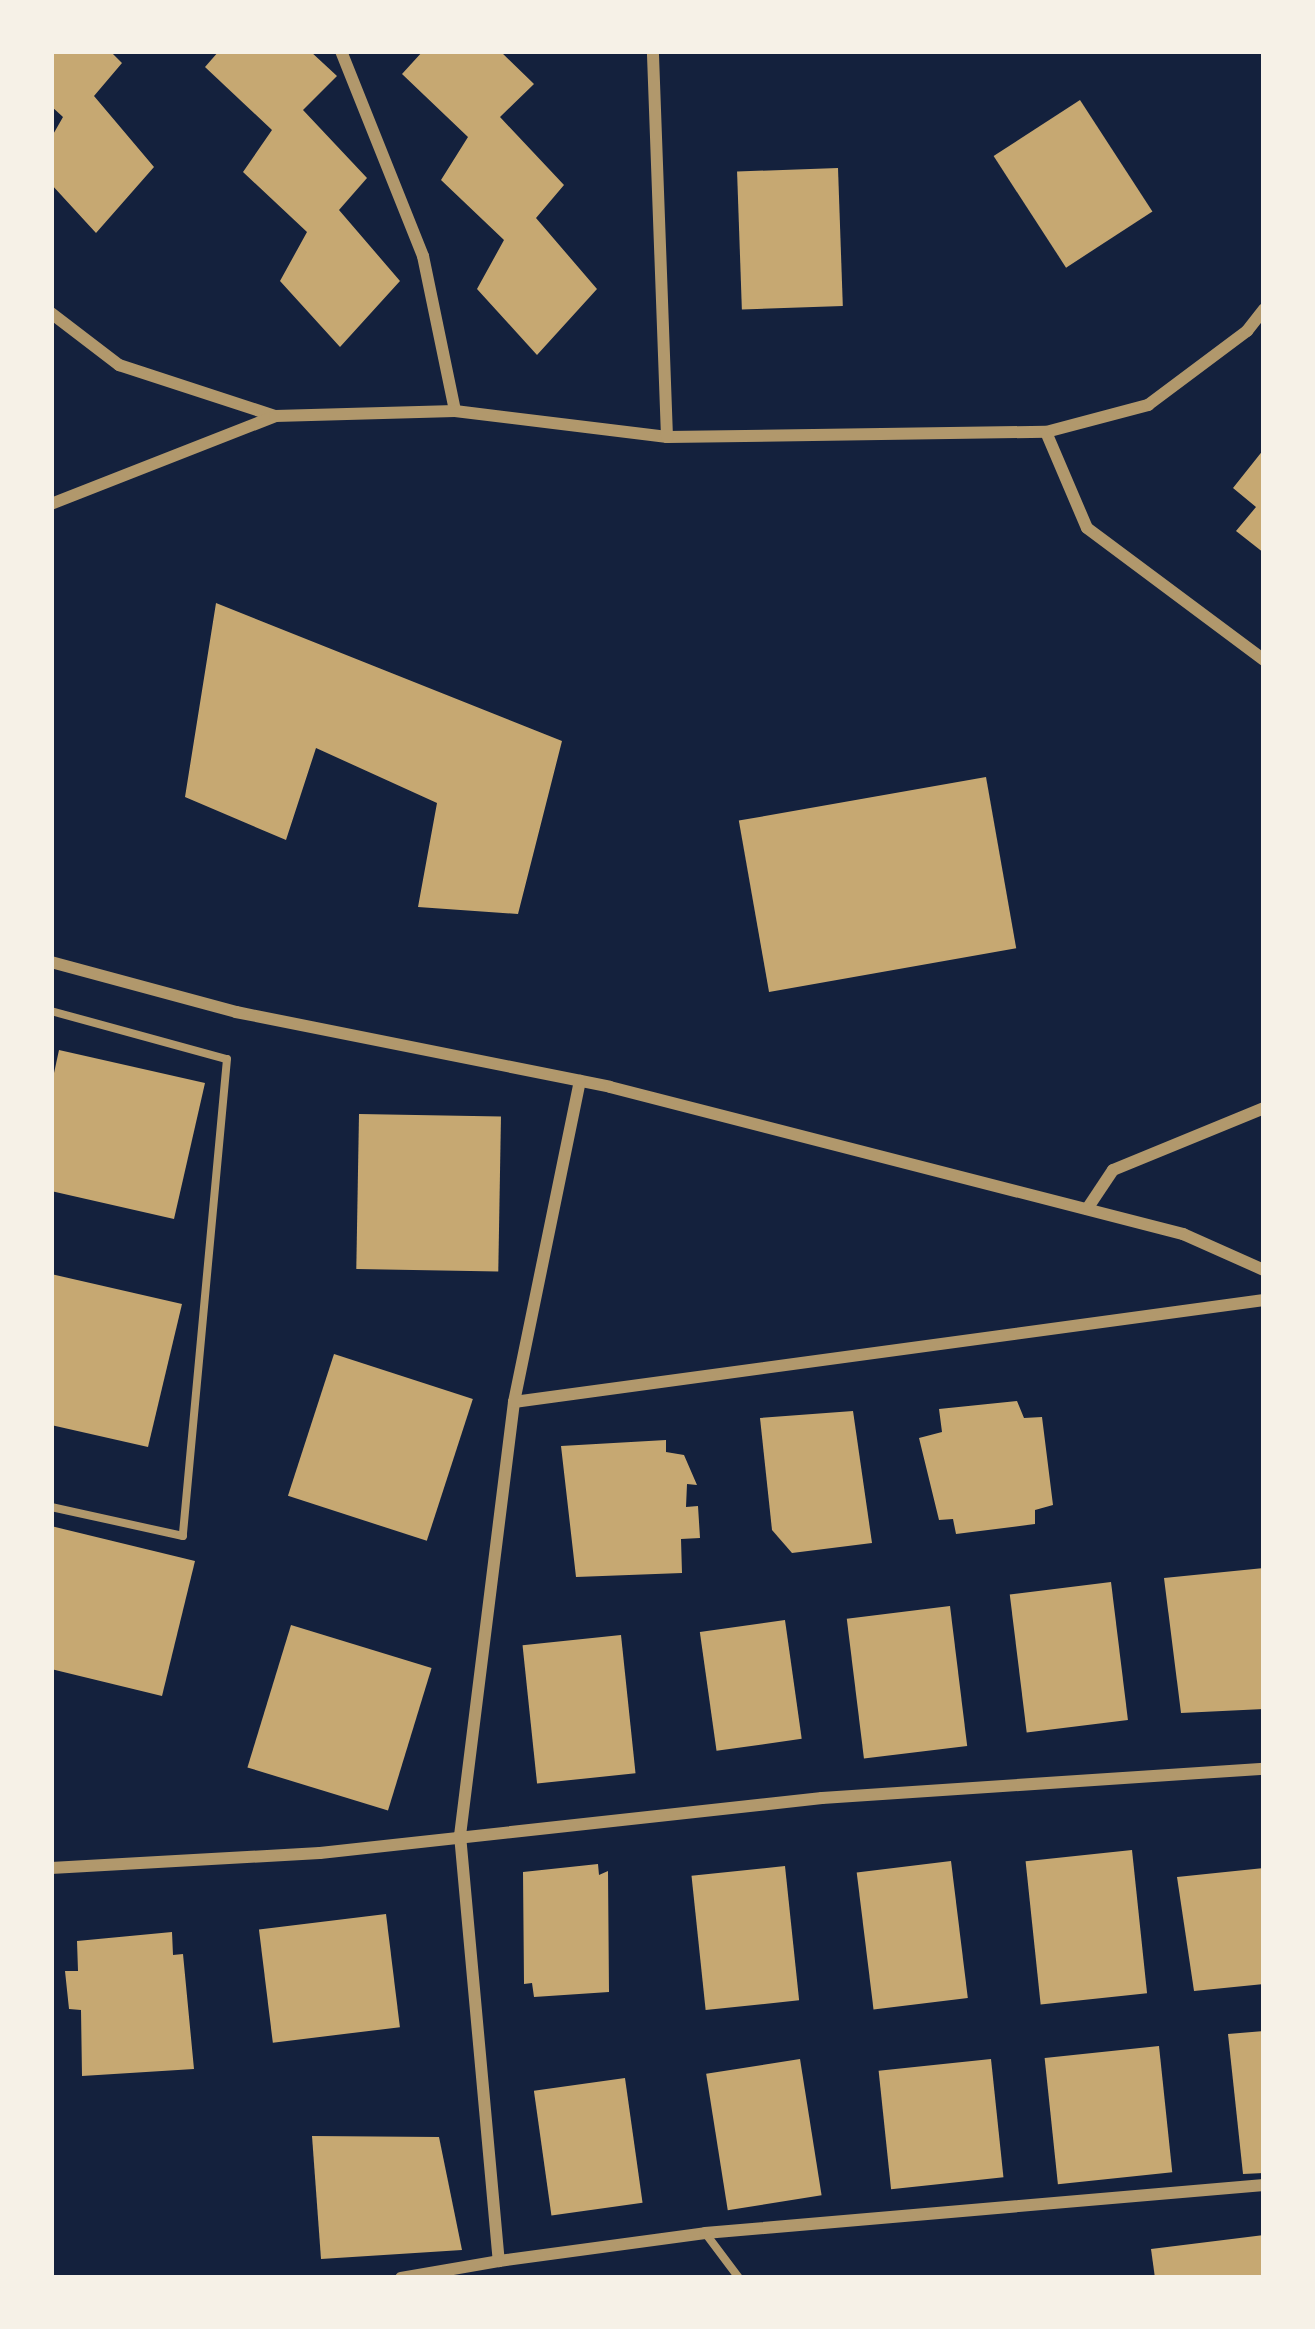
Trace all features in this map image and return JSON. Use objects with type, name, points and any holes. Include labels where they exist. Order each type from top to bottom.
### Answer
[{"type":"street","points":[[341,51],[423,256],[455,412]]},
{"type":"street","points":[[653,51],[667,437]]},
{"type":"street","points":[[51,313],[119,365],[274,416],[455,412],[667,437],[1046,432],[1148,406],[1264,309]]},
{"type":"street","points":[[51,504],[274,416]]},
{"type":"street","points":[[1046,432],[1087,528],[1264,660]]},
{"type":"street","points":[[51,962],[236,1012],[580,1081],[1088,1209],[1183,1234],[1264,1270]]},
{"type":"street","points":[[499,2260],[460,1835],[514,1402],[580,1081]]},
{"type":"street","points":[[1088,1209],[1113,1170],[1264,1108]]},
{"type":"street","points":[[514,1402],[1264,1300]]},
{"type":"street","points":[[51,1868],[460,1835],[822,1798],[1264,1769]]},
{"type":"street","points":[[400,2278],[705,2233],[1264,2185]]},
{"type":"lane","points":[[51,1011],[227,1059],[183,1536],[51,1507]]},
{"type":"lane","points":[[705,2233],[739,2278]]},
{"type":"building","points":[[51,51],[110,51],[122,63],[94,96],[154,167],[96,233],[51,184],[51,138],[63,117],[51,106]]},
{"type":"building","points":[[219,51],[310,51],[337,76],[303,110],[367,178],[339,210],[400,281],[340,347],[280,281],[307,232],[243,172],[272,130],[205,67]]},
{"type":"building","points":[[423,51],[500,51],[534,84],[500,117],[564,185],[536,218],[597,289],[537,355],[477,289],[504,240],[441,180],[468,137],[402,74]]},
{"type":"building","points":[[1080,100],[1152,212],[1066,268],[994,156]]},
{"type":"building","points":[[838,168],[843,306],[742,309],[737,172]]},
{"type":"building","points":[[1264,449],[1264,553],[1236,531],[1256,507],[1233,488]]},
{"type":"building","points":[[216,603],[562,741],[518,914],[418,907],[437,803],[316,748],[286,840],[185,797]]},
{"type":"building","points":[[986,777],[1016,948],[769,992],[739,821]]},
{"type":"building","points":[[59,1050],[205,1083],[174,1219],[51,1191],[51,1087]]},
{"type":"building","points":[[359,1114],[501,1116],[498,1271],[356,1269]]},
{"type":"building","points":[[51,1274],[182,1304],[148,1447],[51,1425]]},
{"type":"building","points":[[334,1354],[473,1399],[427,1541],[288,1496]]},
{"type":"building","points":[[1017,1401],[1024,1418],[1042,1417],[1053,1505],[1035,1510],[1035,1524],[956,1534],[953,1519],[939,1520],[919,1438],[942,1432],[939,1409]]},
{"type":"building","points":[[853,1411],[872,1543],[792,1553],[772,1530],[760,1418]]},
{"type":"building","points":[[666,1440],[666,1452],[684,1455],[697,1485],[687,1484],[686,1507],[698,1506],[700,1538],[681,1539],[682,1573],[576,1577],[561,1446]]},
{"type":"building","points":[[51,1526],[195,1561],[162,1696],[51,1669]]},
{"type":"building","points":[[1264,1568],[1264,1709],[1181,1713],[1164,1578]]},
{"type":"building","points":[[1111,1582],[1128,1720],[1027,1732],[1010,1594]]},
{"type":"building","points":[[950,1606],[967,1746],[864,1759],[847,1619]]},
{"type":"building","points":[[785,1620],[802,1739],[717,1751],[700,1632]]},
{"type":"building","points":[[291,1625],[432,1668],[388,1810],[247,1767]]},
{"type":"building","points":[[621,1635],[636,1773],[537,1784],[523,1645]]},
{"type":"building","points":[[1132,1850],[1147,1993],[1041,2004],[1026,1861]]},
{"type":"building","points":[[951,1861],[968,1998],[874,2010],[857,1873]]},
{"type":"building","points":[[598,1864],[599,1875],[608,1871],[609,1992],[534,1997],[532,1983],[524,1984],[523,1872]]},
{"type":"building","points":[[785,1866],[799,2000],[706,2010],[692,1876]]},
{"type":"building","points":[[1264,1868],[1264,1984],[1194,1991],[1177,1877]]},
{"type":"building","points":[[386,1914],[400,2027],[273,2043],[259,1930]]},
{"type":"building","points":[[172,1932],[173,1955],[183,1954],[194,2069],[82,2076],[81,2010],[69,2009],[65,1971],[78,1971],[77,1941]]},
{"type":"building","points":[[1264,2031],[1264,2173],[1243,2174],[1228,2034]]},
{"type":"building","points":[[1159,2046],[1172,2172],[1058,2184],[1045,2058]]},
{"type":"building","points":[[800,2059],[822,2195],[728,2210],[706,2074]]},
{"type":"building","points":[[991,2059],[1003,2177],[891,2189],[879,2071]]},
{"type":"building","points":[[625,2078],[643,2203],[551,2216],[534,2091]]},
{"type":"building","points":[[312,2136],[439,2137],[462,2250],[321,2259]]},
{"type":"building","points":[[1264,2235],[1264,2278],[1155,2278],[1151,2249]]}]
